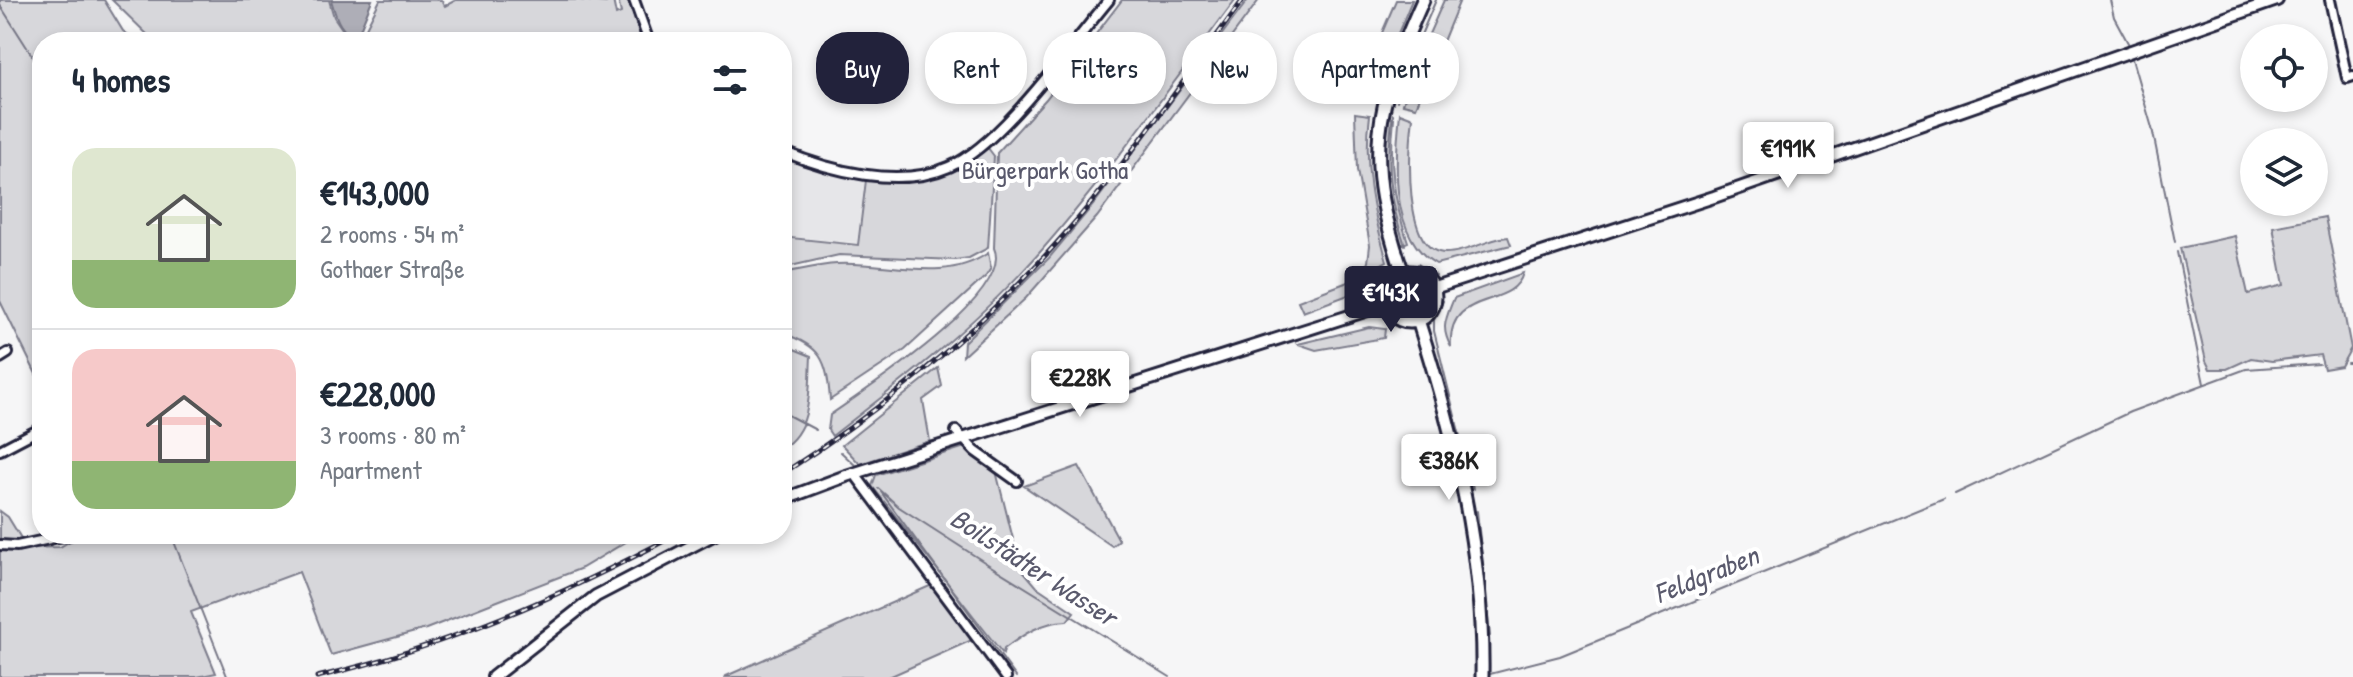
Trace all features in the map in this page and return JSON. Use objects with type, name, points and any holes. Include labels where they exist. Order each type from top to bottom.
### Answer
[{"type":"main road","points":[[1403,273],[1383,207],[1378,143],[1391,79],[1423,0]]},
{"type":"main road","points":[[1403,273],[1421,275],[1434,288],[1432,308],[1418,320],[1399,319],[1387,304],[1388,285],[1403,273]]},
{"type":"main road","points":[[1418,320],[1443,398],[1465,491],[1479,595],[1482,671]]},
{"type":"street","points":[[634,0],[645,32]]},
{"type":"street","points":[[792,155],[829,168],[885,175],[918,175],[949,168],[974,153],[1003,126],[1109,0]]},
{"type":"street","points":[[2330,0],[2347,78],[2353,76]]},
{"type":"street","points":[[1434,288],[1714,197],[2269,1]]},
{"type":"street","points":[[792,496],[960,435],[1387,304]]},
{"type":"street","points":[[0,450],[32,433]]},
{"type":"street","points":[[960,435],[975,451],[1017,481]]},
{"type":"street","points":[[854,473],[1006,677]]},
{"type":"street","points":[[0,545],[32,543]]},
{"type":"street","points":[[493,677],[596,596],[696,544]]},
{"type":"shaded area","points":[[331,0],[372,0],[359,32],[346,32]]},
{"type":"shaded area","points":[[792,160],[830,172],[865,178],[857,243],[792,237]]},
{"type":"green space","points":[[0,0],[104,0],[124,32],[32,32],[32,366],[0,301]]},
{"type":"green space","points":[[112,0],[329,0],[334,17],[344,32],[145,32]]},
{"type":"green space","points":[[380,0],[441,0],[445,6],[456,0],[613,0],[616,15],[621,13],[618,0],[628,0],[639,32],[364,32]]},
{"type":"green space","points":[[1122,0],[1235,0],[1211,32],[1182,32],[1182,71],[1166,93],[1166,32],[1097,32]]},
{"type":"green space","points":[[1248,0],[1259,0],[1235,32],[1224,32]]},
{"type":"green space","points":[[1396,0],[1412,0],[1399,32],[1382,32]]},
{"type":"green space","points":[[1444,0],[1460,0],[1447,32],[1430,32]]},
{"type":"green space","points":[[1182,87],[1182,103],[1097,217],[1026,298],[963,356],[964,342],[1049,258]]},
{"type":"green space","name":"Bürgerpark Gotha","points":[[1043,102],[1157,104],[1060,229],[1010,284],[911,374],[832,436],[828,430],[830,415],[933,340],[982,290],[994,267],[997,153]]},
{"type":"green space","points":[[1355,113],[1370,115],[1368,152],[1371,188],[1387,261],[1378,266],[1367,288],[1303,312],[1298,301],[1353,280],[1363,273],[1368,262],[1370,245],[1357,170]]},
{"type":"green space","points":[[1400,113],[1413,118],[1410,173],[1415,218],[1422,236],[1432,249],[1453,253],[1508,237],[1511,245],[1436,264],[1421,252],[1410,235],[1398,196]]},
{"type":"green space","points":[[1387,118],[1394,118],[1394,181],[1408,242],[1401,245],[1386,182]]},
{"type":"green space","points":[[988,148],[994,156],[988,248],[969,258],[955,260],[839,255],[792,266],[792,238],[858,245],[866,180],[931,178]]},
{"type":"green space","points":[[2325,217],[2351,348],[2341,366],[2324,369],[2320,355],[2272,361],[2251,358],[2227,369],[2210,369],[2180,248],[2235,236],[2248,294],[2284,285],[2273,227]]},
{"type":"green space","points":[[988,253],[991,268],[905,350],[830,400],[827,374],[820,356],[806,343],[792,337],[792,271],[837,264],[934,269],[971,262]]},
{"type":"green space","points":[[1523,273],[1517,285],[1507,292],[1469,307],[1459,315],[1453,328],[1451,347],[1445,328],[1454,298]]},
{"type":"green space","points":[[1410,278],[1422,284],[1428,296],[1422,308],[1410,314],[1398,308],[1392,296],[1398,284]]},
{"type":"green space","points":[[1369,327],[1385,329],[1384,338],[1316,350],[1298,344]]},
{"type":"green space","points":[[792,348],[811,356],[809,395],[799,430],[792,440]]},
{"type":"green space","points":[[938,368],[942,386],[923,400],[930,441],[860,464],[842,445]]},
{"type":"green space","points":[[965,447],[996,471],[1020,567],[1037,587],[1074,612],[1067,621],[1041,626],[1026,634],[1004,649],[1003,654],[872,486],[876,475]]},
{"type":"green space","points":[[1079,466],[1119,540],[1112,546],[1024,486]]},
{"type":"green space","points":[[0,511],[8,517],[27,548],[60,547],[65,544],[622,544],[582,568],[426,629],[331,655],[299,572],[191,612],[216,673],[197,677],[0,677]]},
{"type":"green space","points":[[932,585],[972,640],[889,677],[724,677]]},
{"type":"waterway","points":[[579,0],[606,3]]},
{"type":"waterway","points":[[1422,32],[1436,0]]},
{"type":"waterway","points":[[2110,0],[2114,17],[2128,43]]},
{"type":"waterway","points":[[0,5],[32,55]]},
{"type":"waterway","points":[[2132,59],[2152,128],[2175,242]]},
{"type":"waterway","points":[[1393,114],[1390,180],[1405,245]]},
{"type":"waterway","points":[[2177,252],[2204,384]]},
{"type":"waterway","points":[[1418,264],[1436,275]]},
{"type":"waterway","points":[[1443,301],[1434,320],[1434,331],[1473,489]]},
{"type":"waterway","name":"Feldgraben","points":[[2347,363],[2353,363]]},
{"type":"waterway","name":"Feldgraben","points":[[1955,494],[2130,412],[2246,369],[2319,364]]},
{"type":"waterway","name":"Boilstädter Wasser","points":[[792,417],[816,430]]},
{"type":"waterway","name":"Boilstädter Wasser","points":[[841,452],[856,466]]},
{"type":"waterway","name":"Boilstädter Wasser","points":[[878,488],[899,507],[1170,677]]},
{"type":"waterway","points":[[881,492],[1016,677]]},
{"type":"waterway","name":"Feldgraben","points":[[1486,675],[1560,656],[1944,499]]},
{"type":"waterway","points":[[1477,511],[1490,636]]},
{"type":"waterway","points":[[175,544],[227,676]]},
{"type":"railway","points":[[792,467],[858,422],[931,365],[1032,270],[1110,179],[1243,0]]},
{"type":"railway","points":[[317,677],[411,651],[502,618],[657,544]]}]
